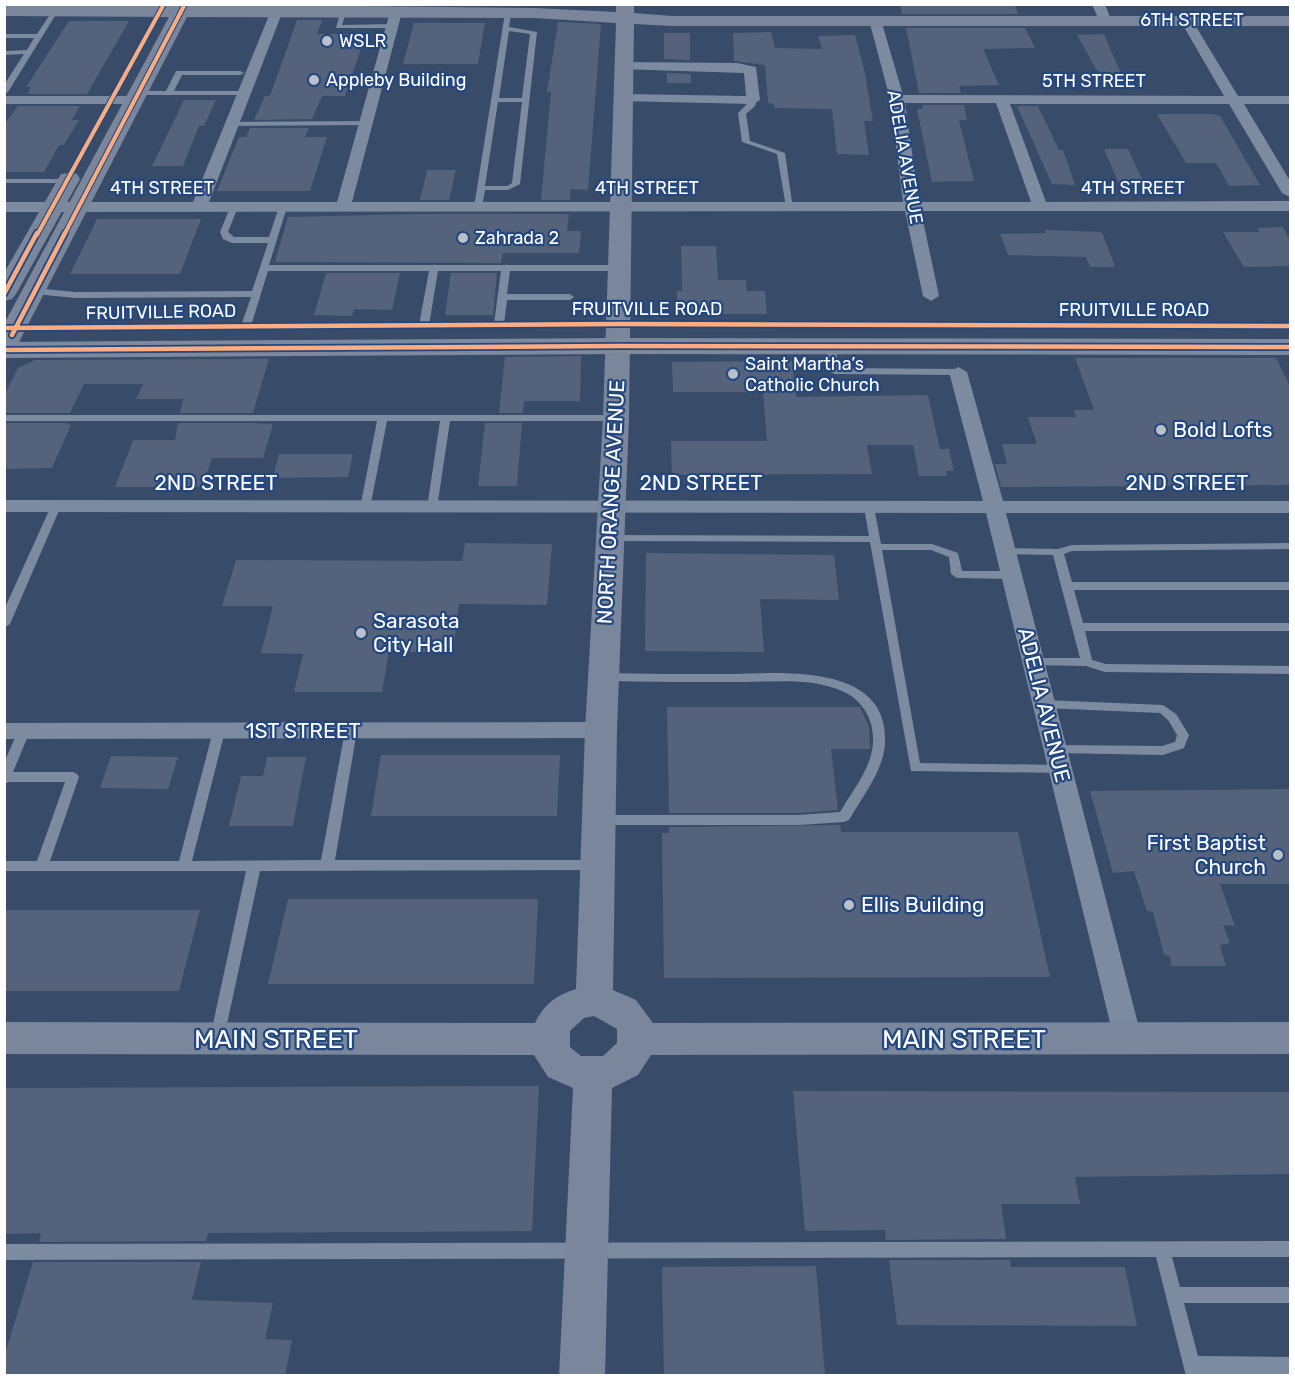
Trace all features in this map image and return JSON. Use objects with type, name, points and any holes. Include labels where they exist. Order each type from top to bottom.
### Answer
[{"type":"main road","name":"FRUITVILLE ROAD","points":[[7,339],[246,327],[499,324],[618,335],[831,346],[1290,347]]},
{"type":"main road","name":"FRUITVILLE ROAD","points":[[7,339],[618,335],[1290,326]]},
{"type":"street","name":"6TH STREET","points":[[4,11],[172,8],[276,13],[343,12],[394,19],[507,21],[625,11],[672,21],[875,20],[1101,12],[1186,20],[1290,21]]},
{"type":"street","points":[[7,339],[35,291],[137,96],[172,8]]},
{"type":"street","points":[[4,294],[112,100],[172,8]]},
{"type":"street","name":"NORTH ORANGE AVENUE","points":[[594,1000],[600,730],[608,538],[613,508],[616,418],[625,11]]},
{"type":"street","points":[[199,207],[276,13]]},
{"type":"street","points":[[343,207],[394,19]]},
{"type":"street","name":"ADELIA AVENUE","points":[[875,20],[897,99],[912,207],[931,296]]},
{"type":"street","points":[[1186,20],[1290,193]]},
{"type":"street","points":[[624,66],[736,67],[751,70],[753,100],[624,98]]},
{"type":"street","points":[[4,100],[112,100],[137,96]]},
{"type":"street","name":"5TH STREET","points":[[897,99],[1290,100]]},
{"type":"street","points":[[1001,99],[1041,208]]},
{"type":"street","name":"4TH STREET","points":[[4,207],[1041,208],[1290,206]]},
{"type":"street","name":"ADELIA AVENUE","points":[[958,372],[995,507],[1128,1039]]},
{"type":"street","name":"2ND STREET","points":[[4,506],[995,507],[1288,512]]},
{"type":"street","name":"1ST STREET","points":[[14,731],[600,730]]},
{"type":"street","points":[[594,1000],[609,1002],[621,1008],[630,1016],[636,1027],[638,1039],[627,1061],[615,1069],[593,1075],[571,1071],[559,1063],[551,1052],[548,1039],[550,1027],[557,1015],[568,1006],[594,1000]]},
{"type":"street","name":"MAIN STREET","points":[[4,1038],[548,1039]]},
{"type":"street","name":"MAIN STREET","points":[[638,1039],[1290,1038]]},
{"type":"street","points":[[582,1376],[593,1075]]},
{"type":"lane","points":[[4,92],[55,11]]},
{"type":"lane","points":[[478,207],[507,21],[534,32],[516,184],[508,188],[481,188]]},
{"type":"lane","points":[[4,36],[40,36]]},
{"type":"lane","points":[[4,52],[30,52]]},
{"type":"lane","points":[[169,93],[179,73],[240,73]]},
{"type":"lane","points":[[137,96],[169,93],[236,93]]},
{"type":"lane","points":[[495,100],[526,100]]},
{"type":"lane","points":[[753,100],[752,104],[742,113],[746,142],[781,153],[789,207]]},
{"type":"lane","points":[[232,124],[366,123]]},
{"type":"lane","points":[[4,181],[68,181]]},
{"type":"lane","points":[[234,207],[224,232],[226,237],[238,240],[272,240]]},
{"type":"lane","points":[[246,327],[283,207]]},
{"type":"lane","points":[[264,268],[620,268]]},
{"type":"lane","points":[[424,325],[434,268]]},
{"type":"lane","points":[[499,324],[506,268]]},
{"type":"lane","points":[[35,291],[75,295],[256,294]]},
{"type":"lane","points":[[503,297],[570,297]]},
{"type":"lane","points":[[831,346],[834,371],[958,372]]},
{"type":"lane","points":[[4,418],[616,418]]},
{"type":"lane","points":[[364,508],[384,418]]},
{"type":"lane","points":[[432,508],[445,418]]},
{"type":"lane","points":[[4,624],[56,506]]},
{"type":"lane","points":[[869,507],[915,768],[1163,751],[1180,745],[1183,735],[1172,717],[1163,709],[1044,704]]},
{"type":"lane","points":[[608,538],[932,546],[954,555],[957,574],[1012,574]]},
{"type":"lane","points":[[1006,551],[1058,552],[1072,548],[1290,546]]},
{"type":"lane","points":[[1058,552],[1088,662]]},
{"type":"lane","points":[[1067,586],[1290,586]]},
{"type":"lane","points":[[1078,627],[1290,627]]},
{"type":"lane","points":[[1034,662],[1088,662],[1106,668],[1290,670]]},
{"type":"lane","points":[[599,820],[799,820],[844,817],[872,765],[880,744],[875,712],[864,699],[848,688],[817,679],[603,677]]},
{"type":"lane","points":[[14,731],[5,778],[73,777],[42,866]]},
{"type":"lane","points":[[184,866],[219,731]]},
{"type":"lane","points":[[327,866],[351,731]]},
{"type":"lane","points":[[4,866],[597,865]]},
{"type":"lane","points":[[216,1039],[254,866]]},
{"type":"lane","points":[[4,1252],[1290,1249]]},
{"type":"lane","points":[[1162,1250],[1193,1370],[1290,1365]]},
{"type":"lane","points":[[1174,1295],[1290,1295]]},
{"type":"building","points":[[900,4],[1014,4],[1018,14],[902,14]]},
{"type":"building","points":[[297,20],[322,20],[317,34],[366,34],[345,96],[322,96],[312,119],[254,120],[265,96],[270,96]]},
{"type":"building","points":[[69,21],[129,21],[87,94],[27,94],[31,87],[26,87]]},
{"type":"building","points":[[558,22],[601,24],[588,190],[571,189],[570,200],[541,200],[551,92],[547,92]]},
{"type":"building","points":[[414,23],[485,23],[478,64],[403,64]]},
{"type":"building","points":[[906,28],[1025,28],[1035,48],[983,49],[999,85],[959,86],[961,93],[919,93]]},
{"type":"building","points":[[771,32],[775,48],[822,49],[818,36],[855,35],[865,73],[873,121],[864,121],[869,155],[837,154],[832,109],[774,108],[774,104],[768,103],[765,65],[734,61],[733,33]]},
{"type":"building","points":[[664,33],[690,33],[690,60],[664,59]]},
{"type":"building","points":[[1104,34],[1125,83],[1104,83],[1077,35]]},
{"type":"building","points":[[667,73],[691,74],[691,83],[667,83]]},
{"type":"building","points":[[184,100],[216,100],[204,126],[199,126],[183,166],[152,166]]},
{"type":"building","points":[[922,105],[964,105],[967,120],[959,120],[974,181],[932,182],[917,109],[923,109]]},
{"type":"building","points":[[18,106],[80,106],[72,120],[79,120],[64,145],[59,145],[44,172],[4,172],[4,125]]},
{"type":"building","points":[[1017,106],[1038,106],[1059,150],[1063,150],[1075,185],[1052,184]]},
{"type":"building","points":[[1157,114],[1220,116],[1260,185],[1229,186],[1216,163],[1186,163]]},
{"type":"building","points":[[250,128],[309,128],[305,137],[327,137],[310,191],[217,191],[239,137],[246,137]]},
{"type":"building","points":[[1104,149],[1128,149],[1144,184],[1119,184]]},
{"type":"building","points":[[427,170],[456,170],[449,200],[420,200]]},
{"type":"building","points":[[569,214],[567,231],[581,231],[579,253],[503,253],[501,263],[275,262],[288,217]]},
{"type":"building","points":[[97,219],[201,219],[180,274],[70,274]]},
{"type":"building","points":[[1283,227],[1290,240],[1290,266],[1244,267],[1223,232],[1260,232],[1257,228]]},
{"type":"building","points":[[1045,230],[1102,232],[1115,267],[1090,267],[1086,257],[1008,255],[1000,234],[1046,233]]},
{"type":"building","points":[[681,246],[716,246],[718,280],[746,280],[747,291],[765,291],[767,314],[677,314],[677,291],[682,291]]},
{"type":"building","points":[[326,273],[400,273],[392,310],[354,309],[352,316],[314,315]]},
{"type":"building","points":[[451,273],[497,273],[493,315],[445,315]]},
{"type":"building","points":[[581,356],[580,401],[524,401],[523,413],[499,413],[505,357]]},
{"type":"building","name":"Bold Lofts","points":[[1075,358],[1276,358],[1290,386],[1290,485],[1001,487],[995,464],[1007,464],[1002,444],[1037,444],[1028,417],[1076,417],[1074,410],[1094,410]]},
{"type":"building","points":[[269,359],[253,413],[180,413],[183,399],[136,399],[143,384],[84,384],[70,413],[4,413],[4,396],[18,368],[35,360]]},
{"type":"building","points":[[792,361],[796,397],[928,395],[940,449],[949,449],[954,471],[946,471],[947,476],[919,476],[913,445],[867,445],[872,474],[672,475],[671,441],[767,441],[763,392],[673,392],[672,362]]},
{"type":"building","points":[[4,423],[65,423],[71,425],[52,468],[4,469]]},
{"type":"building","points":[[178,423],[273,424],[263,458],[212,458],[202,487],[115,487],[133,440],[175,440]]},
{"type":"building","points":[[485,423],[522,423],[517,486],[478,486]]},
{"type":"building","points":[[279,454],[353,454],[348,477],[273,478]]},
{"type":"building","name":"Sarasota City Hall","points":[[465,543],[552,544],[547,605],[459,604],[453,652],[389,652],[382,692],[294,692],[303,654],[261,653],[273,606],[222,606],[236,560],[462,561]]},
{"type":"building","points":[[646,553],[834,555],[839,600],[760,599],[764,652],[645,651]]},
{"type":"building","points":[[667,707],[860,707],[869,727],[870,749],[831,749],[838,810],[799,813],[669,813]]},
{"type":"building","points":[[381,755],[560,755],[557,816],[371,816]]},
{"type":"building","points":[[111,756],[178,757],[168,789],[100,788]]},
{"type":"building","points":[[267,757],[306,757],[293,826],[229,826],[241,776],[263,776]]},
{"type":"building","points":[[1290,789],[1290,884],[1220,884],[1235,926],[1223,925],[1230,943],[1220,945],[1226,966],[1171,966],[1170,956],[1164,955],[1153,912],[1147,911],[1134,871],[1113,873],[1090,791]]},
{"type":"building","name":"Ellis Building","points":[[840,825],[841,832],[1018,832],[1050,977],[664,978],[662,833],[669,833],[669,827]]},
{"type":"building","points":[[288,899],[538,899],[534,984],[268,984]]},
{"type":"building","points":[[4,910],[200,910],[179,991],[4,991]]},
{"type":"building","points":[[539,1086],[532,1231],[208,1233],[206,1241],[39,1242],[41,1233],[4,1234],[4,1088]]},
{"type":"building","points":[[793,1091],[1290,1092],[1290,1174],[1075,1177],[1080,1204],[1001,1204],[1006,1239],[886,1240],[885,1230],[805,1231]]},
{"type":"building","points":[[889,1260],[1010,1260],[1011,1267],[1125,1267],[1137,1326],[897,1325]]},
{"type":"building","points":[[33,1262],[201,1262],[192,1300],[273,1303],[265,1339],[292,1340],[285,1376],[4,1376],[4,1357]]},
{"type":"building","points":[[816,1266],[825,1376],[664,1376],[662,1267]]},
{"type":"cycle path","points":[[4,294],[164,4]]},
{"type":"cycle path","points":[[12,335],[185,4]]},
{"type":"cycle path","points":[[4,328],[619,324],[1290,326]]},
{"type":"cycle path","points":[[4,350],[618,346],[1290,347]]},
{"type":"place","name":"WSLR","points":[[327,41]]},
{"type":"place","name":"Appleby Building","points":[[314,80]]},
{"type":"place","name":"Zahrada 2","points":[[463,238]]},
{"type":"place","name":"Saint Martha’s Catholic Church","points":[[733,374]]},
{"type":"place","name":"Bold Lofts","points":[[1161,430]]},
{"type":"place","name":"Sarasota City Hall","points":[[361,633]]},
{"type":"place","name":"First Baptist Church","points":[[1278,855]]},
{"type":"place","name":"Ellis Building","points":[[849,905]]}]
